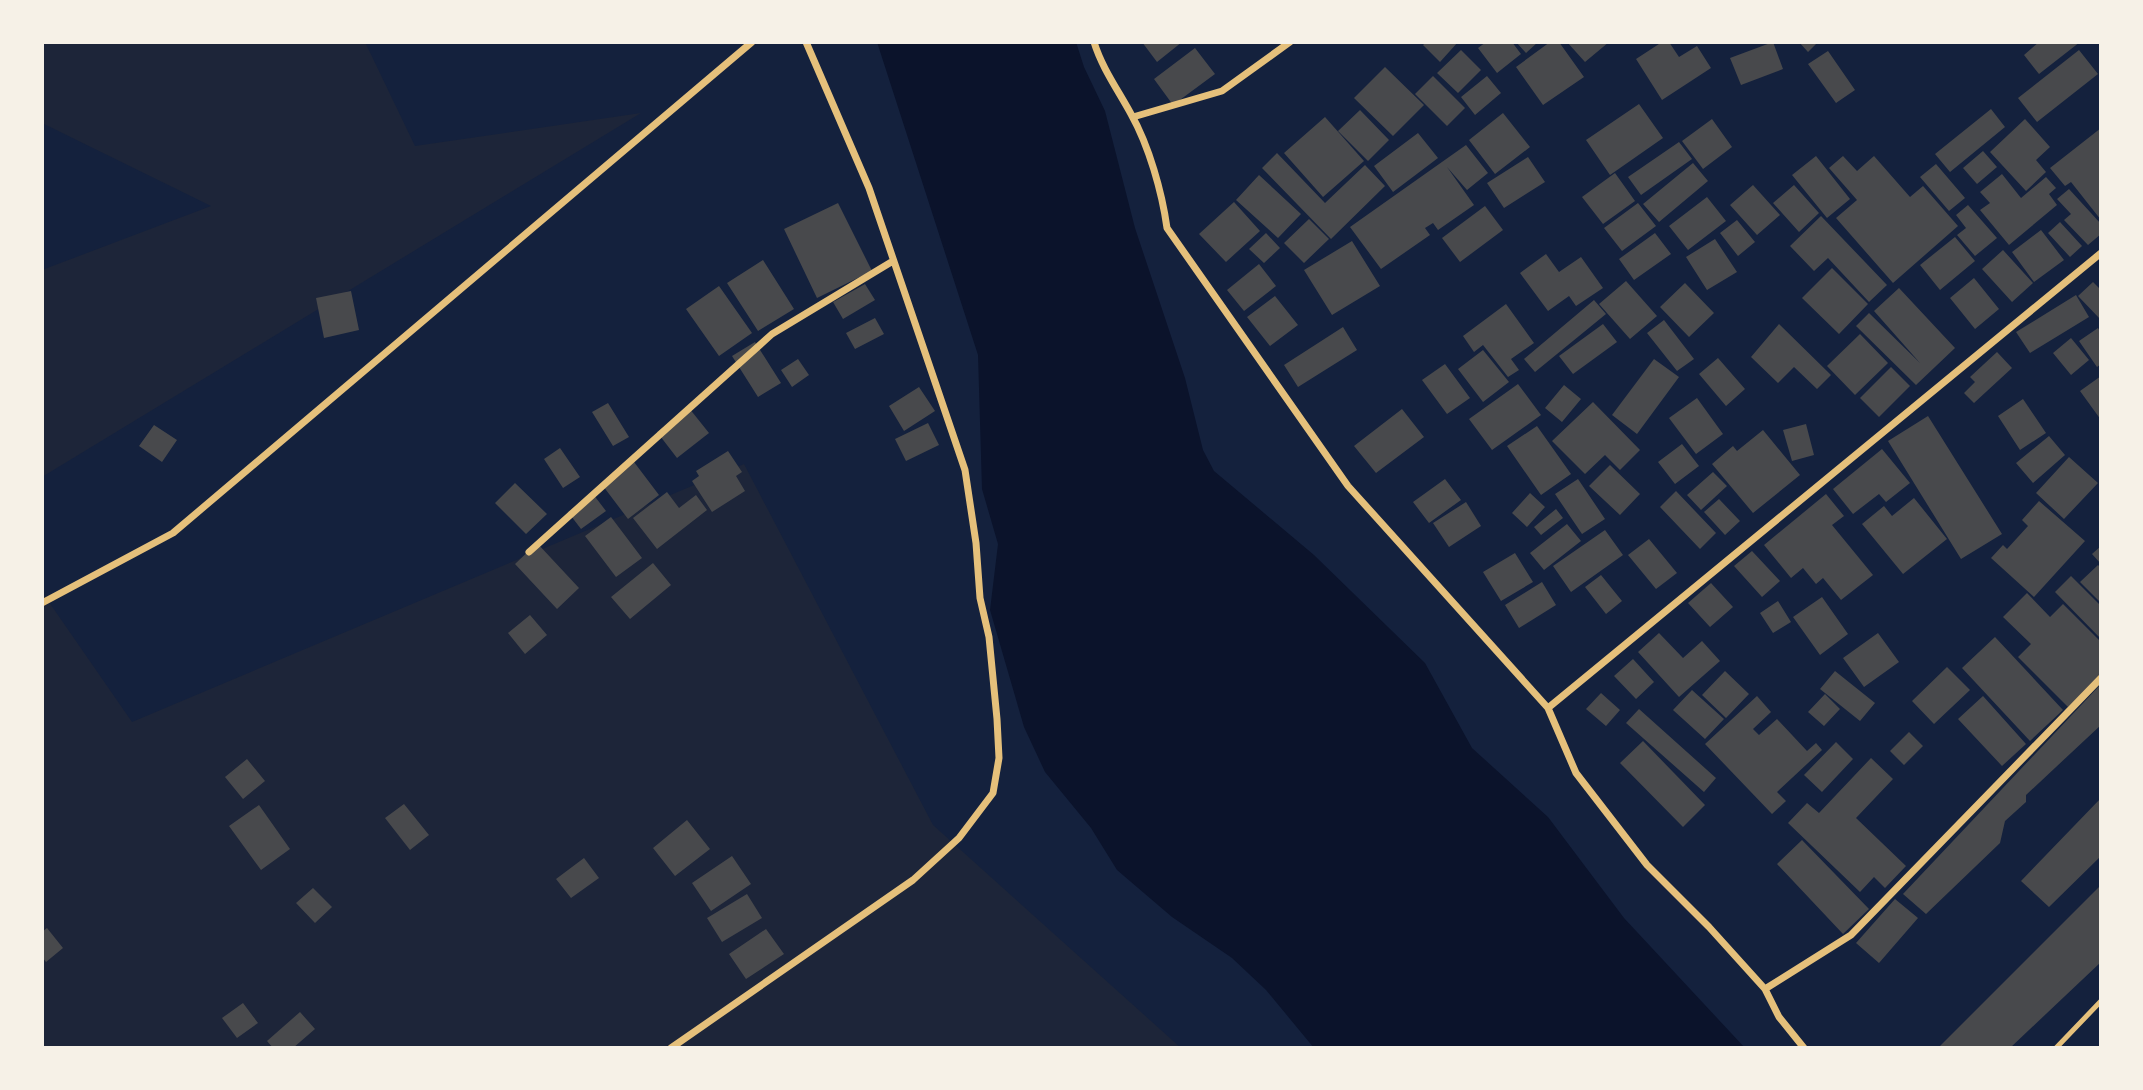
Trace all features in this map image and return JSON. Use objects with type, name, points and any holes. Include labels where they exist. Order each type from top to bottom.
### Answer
[{"type":"street","points":[[42,603],[173,533],[752,42]]},
{"type":"street","points":[[671,1048],[913,880],[959,838],[993,793],[999,758],[998,719],[989,637],[980,598],[965,470],[869,188],[806,42]]},
{"type":"street","points":[[1094,42],[1098,58],[1133,117],[1162,194],[1167,228],[1348,486],[1548,708],[1576,773],[1647,865],[1709,927],[1765,989],[1779,1017],[1804,1048]]},
{"type":"street","points":[[1133,117],[1223,90],[1290,42]]},
{"type":"street","points":[[1548,708],[2101,253]]},
{"type":"street","points":[[529,552],[772,334],[893,261]]},
{"type":"street","points":[[1765,989],[1851,934],[2101,677]]},
{"type":"lane","points":[[2056,1048],[2101,1001]]},
{"type":"shaded area","points":[[42,42],[365,42],[415,146],[641,113],[42,477],[42,270],[211,206],[42,123]]},
{"type":"shaded area","points":[[877,42],[1076,42],[1084,67],[1105,111],[1135,228],[1185,378],[1203,450],[1214,471],[1314,555],[1425,663],[1472,748],[1548,817],[1624,918],[1745,1048],[1314,1048],[1266,990],[1232,958],[1172,917],[1117,870],[1091,828],[1045,772],[1024,727],[990,610],[998,544],[982,489],[978,355]]},
{"type":"shaded area","points":[[744,464],[933,825],[1181,1048],[42,1048],[42,592],[132,722]]},
{"type":"building","points":[[1142,42],[1182,42],[1157,62]]},
{"type":"building","points":[[1426,42],[1458,42],[1440,62],[1423,45]]},
{"type":"building","points":[[1486,42],[1512,42],[1521,54],[1497,73],[1478,48]]},
{"type":"building","points":[[1516,42],[1538,42],[1526,53]]},
{"type":"building","points":[[1550,42],[1559,42],[1584,77],[1543,105],[1516,67]]},
{"type":"building","points":[[1567,42],[1609,42],[1585,62]]},
{"type":"building","points":[[1662,42],[1669,42],[1679,57],[1697,46],[1711,68],[1662,100],[1636,59]]},
{"type":"building","points":[[1773,42],[1783,69],[1741,85],[1730,58]]},
{"type":"building","points":[[1799,42],[1818,42],[1808,52]]},
{"type":"building","points":[[2039,42],[2080,42],[2039,74],[2024,55]]},
{"type":"building","points":[[1195,48],[1215,74],[1173,105],[1154,79]]},
{"type":"building","points":[[1461,50],[1481,70],[1458,93],[1437,73]]},
{"type":"building","points":[[2079,50],[2098,74],[2037,122],[2018,98]]},
{"type":"building","points":[[1828,51],[1855,90],[1836,103],[1808,64]]},
{"type":"building","points":[[1385,67],[1424,105],[1393,136],[1354,98]]},
{"type":"building","points":[[1433,76],[1465,108],[1447,126],[1415,94]]},
{"type":"building","points":[[1487,76],[1501,93],[1475,115],[1461,97]]},
{"type":"building","points":[[1639,104],[1663,138],[1610,175],[1586,140]]},
{"type":"building","points":[[1991,109],[2005,127],[1950,172],[1935,154]]},
{"type":"building","points":[[1360,110],[1389,140],[1368,161],[1338,131]]},
{"type":"building","points":[[1503,113],[1530,147],[1495,174],[1469,140]]},
{"type":"building","points":[[1325,117],[1364,161],[1323,197],[1284,153]]},
{"type":"building","points":[[1712,119],[1732,147],[1703,169],[1682,141]]},
{"type":"building","points":[[2025,119],[2050,147],[2036,160],[2046,172],[2026,191],[1990,152]]},
{"type":"building","points":[[2101,128],[2101,220],[2071,182],[2065,186],[2050,168]]},
{"type":"building","points":[[1418,133],[1438,158],[1393,192],[1374,166]]},
{"type":"building","points":[[1679,142],[1692,159],[1641,195],[1628,177]]},
{"type":"building","points":[[1466,145],[1488,173],[1467,190],[1447,167],[1474,205],[1438,230],[1433,223],[1425,228],[1430,235],[1381,269],[1350,227]]},
{"type":"building","points":[[1983,151],[1997,167],[1977,184],[1963,168]]},
{"type":"building","points":[[1277,153],[1325,203],[1365,165],[1385,186],[1331,239],[1262,168]]},
{"type":"building","points":[[1816,156],[1850,199],[1827,218],[1792,175]]},
{"type":"building","points":[[1843,156],[1857,171],[1874,156],[1910,197],[1923,186],[1958,226],[1893,283],[1836,218],[1857,200],[1829,168]]},
{"type":"building","points":[[1528,157],[1545,182],[1504,208],[1487,183]]},
{"type":"building","points":[[1693,163],[1708,181],[1659,222],[1643,204]]},
{"type":"building","points":[[1936,164],[1965,198],[1949,211],[1920,177]]},
{"type":"building","points":[[1615,173],[1635,201],[1603,224],[1582,197]]},
{"type":"building","points":[[2002,174],[2021,198],[2046,177],[2056,188],[2049,194],[2057,205],[2009,245],[1980,210],[1990,203],[1980,192]]},
{"type":"building","points":[[1259,175],[1301,214],[1278,238],[1236,200]]},
{"type":"building","points":[[1753,185],[1780,215],[1757,235],[1730,205]]},
{"type":"building","points":[[1794,185],[1819,213],[1799,232],[1773,203]]},
{"type":"building","points":[[2069,189],[2101,224],[2101,234],[2088,245],[2064,220],[2071,214],[2057,199]]},
{"type":"building","points":[[1707,197],[1726,221],[1688,250],[1669,226]]},
{"type":"building","points":[[1234,202],[1260,231],[1226,262],[1199,234]]},
{"type":"building","points":[[838,203],[872,271],[817,298],[784,229]]},
{"type":"building","points":[[1638,203],[1656,226],[1622,251],[1604,228]]},
{"type":"building","points":[[1968,205],[1997,238],[1975,256],[1957,235],[1966,228],[1956,215]]},
{"type":"building","points":[[1485,206],[1503,230],[1460,262],[1442,238]]},
{"type":"building","points":[[1821,216],[1887,285],[1869,302],[1828,258],[1814,271],[1790,246]]},
{"type":"building","points":[[1309,219],[1329,239],[1304,263],[1284,243]]},
{"type":"building","points":[[1737,220],[1755,242],[1738,256],[1720,233]]},
{"type":"building","points":[[2060,222],[2082,246],[2070,257],[2048,233]]},
{"type":"building","points":[[2041,230],[2064,260],[2034,282],[2012,252]]},
{"type":"building","points":[[1266,233],[1280,248],[1264,263],[1249,249]]},
{"type":"building","points":[[1655,233],[1671,254],[1634,280],[1619,259]]},
{"type":"building","points":[[1955,237],[1975,261],[1940,290],[1920,265]]},
{"type":"building","points":[[1715,239],[1737,272],[1707,290],[1686,257]]},
{"type":"building","points":[[1352,241],[1380,286],[1332,315],[1304,270]]},
{"type":"building","points":[[2003,250],[2033,283],[2012,302],[1982,269]]},
{"type":"building","points":[[1546,254],[1559,272],[1581,257],[1603,288],[1576,306],[1569,296],[1548,311],[1520,273]]},
{"type":"building","points":[[763,260],[794,309],[758,331],[727,283]]},
{"type":"building","points":[[1259,264],[1276,286],[1244,311],[1227,290]]},
{"type":"building","points":[[1832,268],[1868,304],[1839,334],[1802,298]]},
{"type":"building","points":[[1974,278],[1999,309],[1975,329],[1950,298]]},
{"type":"building","points":[[1626,281],[1657,316],[1630,339],[1599,304]]},
{"type":"building","points":[[2093,282],[2101,290],[2101,320],[2078,296]]},
{"type":"building","points":[[1685,283],[1714,313],[1689,337],[1660,307]]},
{"type":"building","points":[[865,284],[875,300],[843,319],[833,302]]},
{"type":"building","points":[[719,286],[752,333],[719,356],[686,309]]},
{"type":"building","points":[[1899,288],[1955,348],[1916,385],[1856,326],[1869,313],[1920,363],[1874,311]]},
{"type":"building","points":[[351,291],[359,330],[324,338],[316,298]]},
{"type":"building","points":[[2076,295],[2089,317],[2030,353],[2016,332]]},
{"type":"building","points":[[1275,296],[1298,325],[1270,346],[1247,317]]},
{"type":"building","points":[[1594,300],[1606,314],[1535,372],[1524,359]]},
{"type":"building","points":[[1506,304],[1534,343],[1511,359],[1519,370],[1508,377],[1483,345],[1474,352],[1463,336]]},
{"type":"building","points":[[875,318],[884,334],[855,349],[846,333]]},
{"type":"building","points":[[1664,320],[1694,359],[1677,371],[1647,333]]},
{"type":"building","points":[[1603,324],[1617,342],[1573,374],[1559,356]]},
{"type":"building","points":[[1779,324],[1831,375],[1817,389],[1794,367],[1778,383],[1751,357]]},
{"type":"building","points":[[1343,327],[1357,350],[1298,387],[1284,365]]},
{"type":"building","points":[[2098,328],[2101,333],[2101,364],[2097,367],[2079,341]]},
{"type":"building","points":[[1860,334],[1888,363],[1855,395],[1827,366]]},
{"type":"building","points":[[2071,338],[2089,360],[2071,375],[2053,353]]},
{"type":"building","points":[[755,342],[781,383],[758,397],[732,356]]},
{"type":"building","points":[[1483,350],[1509,382],[1483,402],[1458,369]]},
{"type":"building","points":[[1997,352],[2012,368],[1974,403],[1964,393],[1975,382],[1970,377]]},
{"type":"building","points":[[1718,358],[1745,389],[1726,406],[1699,374]]},
{"type":"building","points":[[798,359],[809,375],[792,387],[781,370]]},
{"type":"building","points":[[1654,359],[1679,377],[1637,434],[1612,415]]},
{"type":"building","points":[[1445,364],[1470,398],[1447,414],[1422,380]]},
{"type":"building","points":[[1891,367],[1910,386],[1879,417],[1860,398]]},
{"type":"building","points":[[2101,376],[2101,420],[2080,391]]},
{"type":"building","points":[[1518,384],[1541,415],[1492,450],[1469,419]]},
{"type":"building","points":[[1564,385],[1581,399],[1562,422],[1545,408]]},
{"type":"building","points":[[919,387],[935,411],[904,431],[889,406]]},
{"type":"building","points":[[1697,398],[1723,434],[1696,454],[1669,418]]},
{"type":"building","points":[[2023,399],[2046,433],[2020,450],[1998,416]]},
{"type":"building","points":[[1593,402],[1640,450],[1620,470],[1605,455],[1585,474],[1552,441]]},
{"type":"building","points":[[608,403],[629,437],[613,446],[592,412]]},
{"type":"building","points":[[689,408],[709,433],[677,458],[657,432]]},
{"type":"building","points":[[1402,409],[1424,437],[1376,473],[1354,446]]},
{"type":"building","points":[[1928,416],[2002,534],[1961,559],[1888,441]]},
{"type":"building","points":[[928,423],[939,445],[906,461],[895,439]]},
{"type":"building","points":[[1806,424],[1814,455],[1792,461],[1783,430]]},
{"type":"building","points":[[154,425],[177,440],[162,462],[139,446]]},
{"type":"building","points":[[1537,426],[1571,474],[1541,495],[1507,446]]},
{"type":"building","points":[[1763,430],[1800,475],[1753,513],[1712,464],[1733,446],[1737,451]]},
{"type":"building","points":[[2049,436],[2065,455],[2033,483],[2016,463]]},
{"type":"building","points":[[1682,444],[1699,466],[1675,484],[1658,462]]},
{"type":"building","points":[[560,448],[580,477],[563,488],[544,459]]},
{"type":"building","points":[[1882,449],[1910,483],[1886,502],[1879,494],[1853,514],[1833,489]]},
{"type":"building","points":[[728,451],[742,472],[736,476],[745,491],[712,512],[692,481],[699,476],[696,471]]},
{"type":"building","points":[[2069,457],[2098,483],[2064,519],[2036,493]]},
{"type":"building","points":[[634,462],[659,495],[628,519],[603,486]]},
{"type":"building","points":[[1610,465],[1640,494],[1620,515],[1589,486]]},
{"type":"building","points":[[1713,472],[1727,486],[1701,510],[1687,495]]},
{"type":"building","points":[[1445,479],[1461,500],[1429,523],[1413,502]]},
{"type":"building","points":[[1578,479],[1605,519],[1582,534],[1555,494]]},
{"type":"building","points":[[515,483],[547,514],[526,534],[495,503]]},
{"type":"building","points":[[1676,491],[1716,533],[1700,549],[1660,507]]},
{"type":"building","points":[[667,492],[679,508],[696,495],[707,510],[657,549],[633,518]]},
{"type":"building","points":[[1530,493],[1545,507],[1527,527],[1512,513]]},
{"type":"building","points":[[593,494],[606,511],[581,529],[568,512]]},
{"type":"building","points":[[1826,494],[1844,516],[1832,525],[1873,575],[1841,600],[1823,578],[1816,584],[1803,568],[1791,578],[1764,545]]},
{"type":"building","points":[[1914,498],[1947,539],[1903,574],[1862,524],[1884,506],[1892,516]]},
{"type":"building","points":[[1719,499],[1740,521],[1725,535],[1704,512]]},
{"type":"building","points":[[2039,501],[2085,541],[2034,597],[1991,558],[2003,545],[2007,549],[2028,526],[2022,520]]},
{"type":"building","points":[[1466,502],[1481,526],[1449,547],[1433,523]]},
{"type":"building","points":[[1556,509],[1563,518],[1541,535],[1534,527]]},
{"type":"building","points":[[611,517],[642,558],[616,577],[585,536]]},
{"type":"building","points":[[1567,524],[1581,541],[1544,570],[1530,553]]},
{"type":"building","points":[[1605,530],[1623,555],[1571,592],[1553,566]]},
{"type":"building","points":[[1649,539],[1677,573],[1656,589],[1628,555]]},
{"type":"building","points":[[537,543],[579,588],[557,609],[515,564]]},
{"type":"building","points":[[2101,546],[2101,564],[2092,554]]},
{"type":"building","points":[[1752,551],[1780,581],[1762,597],[1734,566]]},
{"type":"building","points":[[1515,553],[1533,582],[1501,601],[1483,572]]},
{"type":"building","points":[[653,563],[671,585],[630,619],[611,597]]},
{"type":"building","points":[[2098,565],[2101,568],[2101,603],[2080,582]]},
{"type":"building","points":[[1601,575],[1622,601],[1606,614],[1585,587]]},
{"type":"building","points":[[2071,576],[2101,606],[2101,639],[2055,592]]},
{"type":"building","points":[[1542,582],[1556,605],[1519,628],[1505,605]]},
{"type":"building","points":[[1711,583],[1733,607],[1710,627],[1688,603]]},
{"type":"building","points":[[2027,593],[2050,617],[2063,604],[2101,642],[2101,675],[2068,707],[2018,657],[2031,644],[2003,617]]},
{"type":"building","points":[[1822,597],[1848,634],[1820,655],[1793,617]]},
{"type":"building","points":[[1778,601],[1791,622],[1773,633],[1760,613]]},
{"type":"building","points":[[530,615],[547,635],[525,654],[508,633]]},
{"type":"building","points":[[1659,633],[1683,658],[1702,641],[1720,661],[1679,697],[1638,652]]},
{"type":"building","points":[[1878,633],[1899,662],[1864,687],[1843,658]]},
{"type":"building","points":[[1995,637],[2063,710],[2030,741],[1962,668]]},
{"type":"building","points":[[1633,659],[1654,682],[1636,699],[1614,676]]},
{"type":"building","points":[[1947,667],[1970,690],[1934,724],[1912,701]]},
{"type":"building","points":[[1725,671],[1749,694],[1726,718],[1702,695]]},
{"type":"building","points":[[1835,671],[1875,703],[1860,721],[1820,689]]},
{"type":"building","points":[[2101,684],[2101,725],[2026,795],[2026,802],[2005,821],[2000,843],[1926,914],[1903,894]]},
{"type":"building","points":[[1692,690],[1724,719],[1705,739],[1673,710]]},
{"type":"building","points":[[1601,693],[1620,710],[1606,726],[1586,709]]},
{"type":"building","points":[[1825,694],[1840,709],[1824,726],[1808,712]]},
{"type":"building","points":[[1757,696],[1771,712],[1753,729],[1759,735],[1777,719],[1807,751],[1816,743],[1822,750],[1777,792],[1786,801],[1772,814],[1705,744]]},
{"type":"building","points":[[1983,696],[2026,744],[2002,766],[1958,719]]},
{"type":"building","points":[[1639,709],[1716,778],[1704,792],[1626,723]]},
{"type":"building","points":[[1909,732],[1923,746],[1904,765],[1890,751]]},
{"type":"building","points":[[1643,741],[1705,805],[1683,827],[1620,763]]},
{"type":"building","points":[[1836,742],[1853,759],[1822,792],[1804,775]]},
{"type":"building","points":[[1871,758],[1893,779],[1856,818],[1906,866],[1885,888],[1874,877],[1860,892],[1788,823],[1807,803],[1819,813]]},
{"type":"building","points":[[247,759],[265,781],[243,799],[225,777]]},
{"type":"building","points":[[2101,798],[2101,856],[2049,907],[2021,881]]},
{"type":"building","points":[[404,804],[429,835],[410,850],[385,818]]},
{"type":"building","points":[[259,805],[290,849],[261,870],[229,826]]},
{"type":"building","points":[[687,820],[710,849],[675,876],[653,848]]},
{"type":"building","points":[[1802,840],[1869,909],[1843,934],[1777,864]]},
{"type":"building","points":[[732,856],[751,884],[711,911],[692,883]]},
{"type":"building","points":[[584,858],[599,878],[571,898],[556,879]]},
{"type":"building","points":[[2101,885],[2101,962],[2010,1048],[1938,1048]]},
{"type":"building","points":[[313,888],[332,907],[315,923],[296,903]]},
{"type":"building","points":[[747,894],[762,918],[722,942],[707,918]]},
{"type":"building","points":[[1895,899],[1918,918],[1879,963],[1856,943]]},
{"type":"building","points":[[47,928],[63,948],[46,962],[42,957],[42,932]]},
{"type":"building","points":[[766,929],[784,954],[746,979],[729,954]]},
{"type":"building","points":[[243,1003],[258,1023],[237,1038],[222,1018]]},
{"type":"building","points":[[300,1012],[315,1029],[293,1048],[273,1048],[267,1041]]}]
